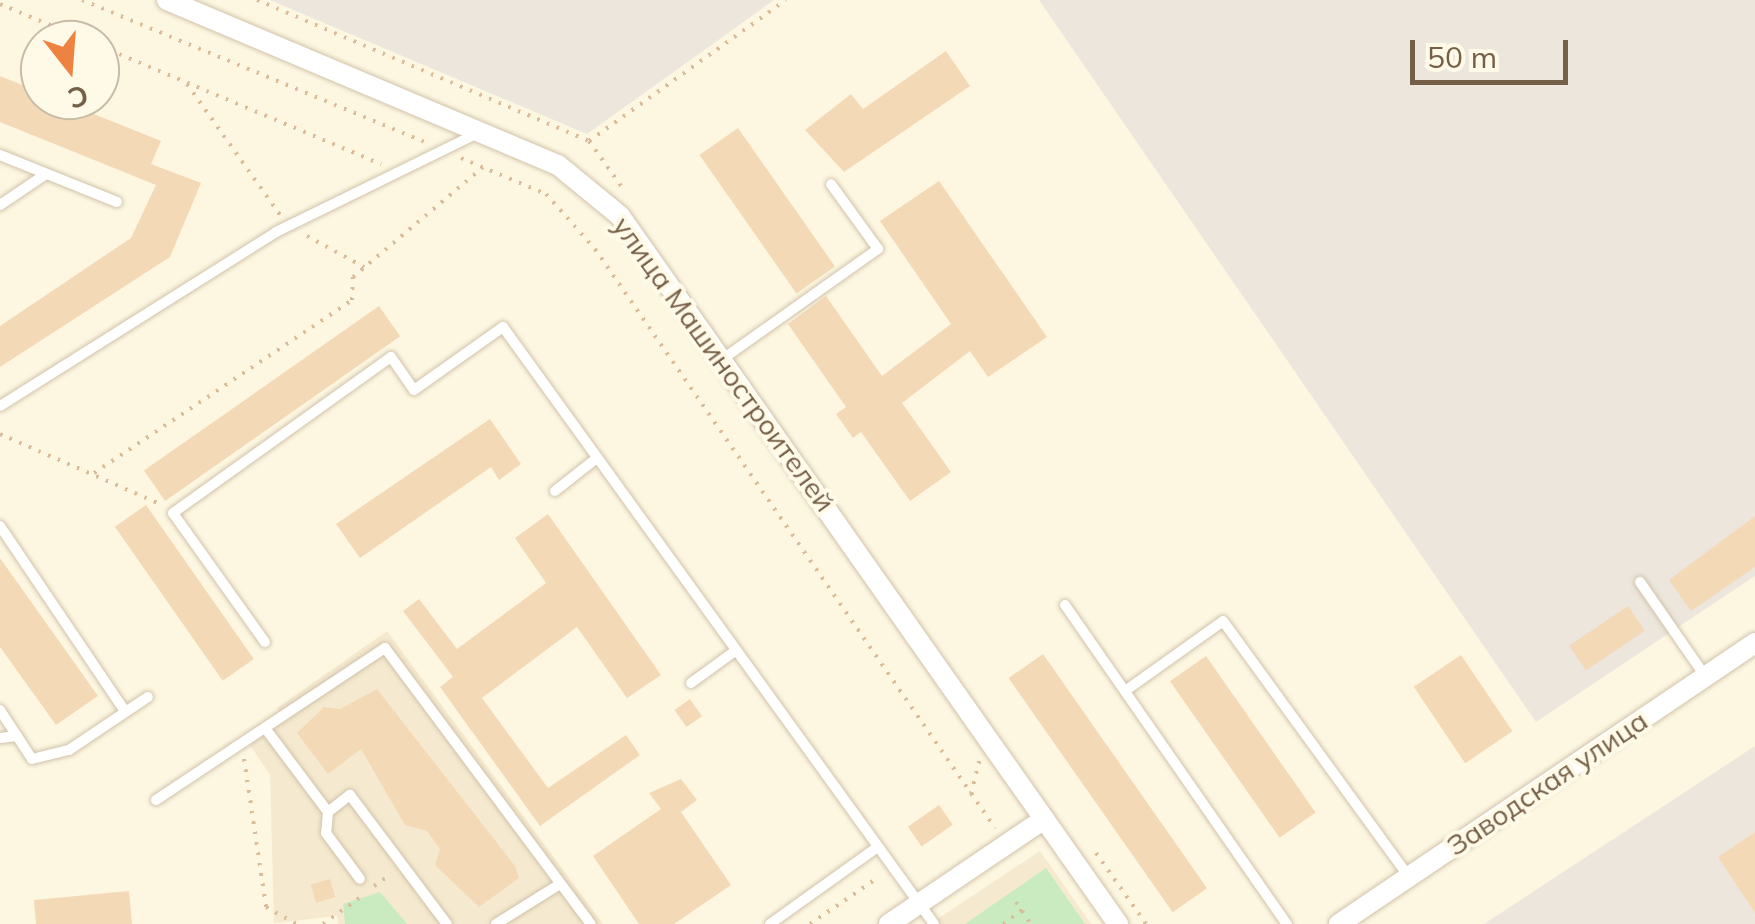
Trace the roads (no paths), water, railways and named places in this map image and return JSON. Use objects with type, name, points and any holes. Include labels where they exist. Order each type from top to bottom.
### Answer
[{"type":"street","name":"улица Машиностроителей","points":[[167,0],[558,165],[620,216],[724,358],[1118,924]]},
{"type":"street","name":"Заводская улица","points":[[1340,924],[1755,643]]},
{"type":"street","points":[[889,924],[1044,819]]},
{"type":"lane","points":[[0,406],[288,226],[395,170],[480,132]]},
{"type":"lane","points":[[0,155],[117,202]]},
{"type":"lane","points":[[0,205],[46,174]]},
{"type":"lane","points":[[724,358],[878,250],[831,184]]},
{"type":"lane","points":[[265,642],[173,513],[391,357],[414,390],[503,327],[934,924]]},
{"type":"lane","points":[[555,491],[597,458]]},
{"type":"lane","points":[[0,526],[125,711]]},
{"type":"lane","points":[[1640,582],[1705,676]]},
{"type":"lane","points":[[1065,606],[1287,924]]},
{"type":"lane","points":[[1125,691],[1223,621],[1410,877]]},
{"type":"lane","points":[[156,800],[385,648],[591,924]]},
{"type":"lane","points":[[692,684],[735,650]]},
{"type":"lane","points":[[0,710],[32,760],[68,750],[148,697]]},
{"type":"lane","points":[[265,728],[328,812],[326,832],[360,879]]},
{"type":"lane","points":[[0,738],[17,736]]},
{"type":"lane","points":[[328,812],[350,795],[447,924]]},
{"type":"lane","points":[[770,924],[876,848]]},
{"type":"lane","points":[[496,924],[560,884]]}]
